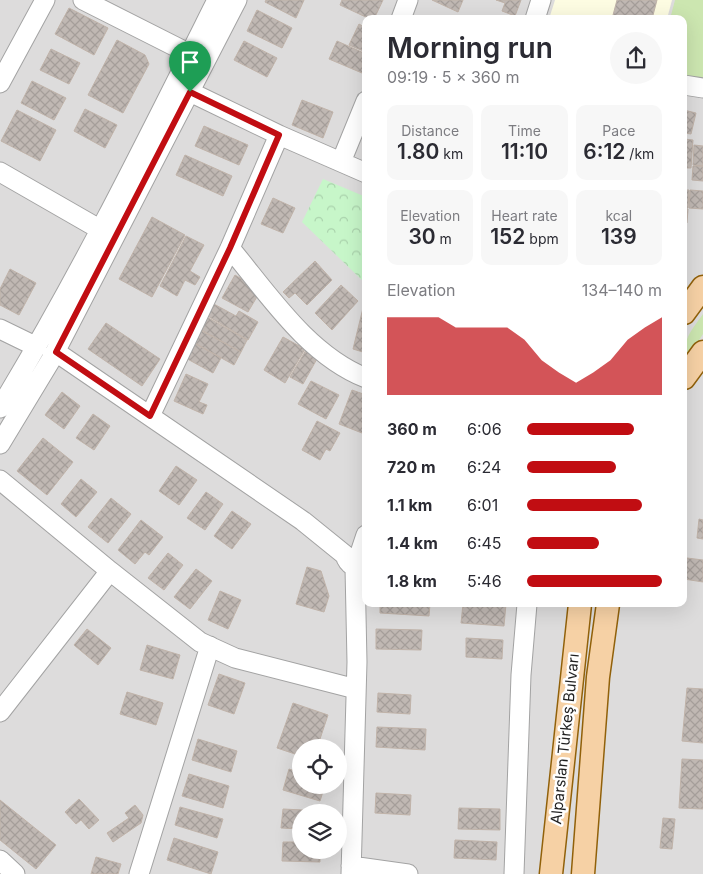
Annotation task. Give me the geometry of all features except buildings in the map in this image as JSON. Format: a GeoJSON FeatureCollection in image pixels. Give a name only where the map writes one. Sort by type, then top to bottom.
{"type":"FeatureCollection","features":[{"type":"Feature","properties":{"kind":"main road"},"geometry":{"type":"LineString","coordinates":[[687,309],[703,287]]}},
{"type":"Feature","properties":{"kind":"main road"},"geometry":{"type":"LineString","coordinates":[[687,374],[703,352]]}},
{"type":"Feature","properties":{"kind":"main road","name":"Alparslan Türkeş Bulvarı"},"geometry":{"type":"LineString","coordinates":[[551,874],[580,607]]}},
{"type":"Feature","properties":{"kind":"main road","name":"Alparslan Türkeş Bulvarı"},"geometry":{"type":"LineString","coordinates":[[583,874],[598,677],[608,607]]}},
{"type":"Feature","properties":{"kind":"street"},"geometry":{"type":"LineString","coordinates":[[0,83],[45,0]]}},
{"type":"Feature","properties":{"kind":"street"},"geometry":{"type":"LineString","coordinates":[[83,0],[190,54]]}},
{"type":"Feature","properties":{"kind":"street"},"geometry":{"type":"LineString","coordinates":[[0,408],[37,347],[101,230],[217,0]]}},
{"type":"Feature","properties":{"kind":"street"},"geometry":{"type":"LineString","coordinates":[[0,444],[56,352],[237,0]]}},
{"type":"Feature","properties":{"kind":"street"},"geometry":{"type":"LineString","coordinates":[[402,15],[408,0]]}},
{"type":"Feature","properties":{"kind":"street"},"geometry":{"type":"LineString","coordinates":[[536,15],[540,0]]}},
{"type":"Feature","properties":{"kind":"street"},"geometry":{"type":"LineString","coordinates":[[687,85],[703,88]]}},
{"type":"Feature","properties":{"kind":"street"},"geometry":{"type":"LineString","coordinates":[[190,92],[279,135],[362,171]]}},
{"type":"Feature","properties":{"kind":"street"},"geometry":{"type":"LineString","coordinates":[[341,162],[362,111]]}},
{"type":"Feature","properties":{"kind":"street"},"geometry":{"type":"LineString","coordinates":[[150,416],[230,248],[279,135]]}},
{"type":"Feature","properties":{"kind":"street"},"geometry":{"type":"LineString","coordinates":[[0,172],[101,230]]}},
{"type":"Feature","properties":{"kind":"street"},"geometry":{"type":"LineString","coordinates":[[230,248],[280,309],[314,345],[334,362],[362,376]]}},
{"type":"Feature","properties":{"kind":"street"},"geometry":{"type":"LineString","coordinates":[[0,328],[37,347]]}},
{"type":"Feature","properties":{"kind":"street"},"geometry":{"type":"LineString","coordinates":[[56,352],[303,521],[344,555],[347,561],[361,569],[351,870],[408,874]]}},
{"type":"Feature","properties":{"kind":"street"},"geometry":{"type":"LineString","coordinates":[[0,480],[110,572],[200,642],[235,658],[356,689]]}},
{"type":"Feature","properties":{"kind":"street"},"geometry":{"type":"LineString","coordinates":[[0,712],[110,572]]}},
{"type":"Feature","properties":{"kind":"street"},"geometry":{"type":"LineString","coordinates":[[514,874],[521,675],[527,607]]}},
{"type":"Feature","properties":{"kind":"street"},"geometry":{"type":"LineString","coordinates":[[139,874],[210,646]]}},
{"type":"Feature","properties":{"kind":"street"},"geometry":{"type":"LineString","coordinates":[[0,860],[16,874]]}},
{"type":"Feature","properties":{"kind":"shaded area"},"geometry":{"type":"Polygon","coordinates":[[[0,0],[703,0],[703,874],[0,874],[0,0]]]}},
{"type":"Feature","properties":{"kind":"shaded area"},"geometry":{"type":"Polygon","coordinates":[[[555,0],[672,0],[668,15],[550,15],[555,0]]]}},
{"type":"Feature","properties":{"kind":"green space"},"geometry":{"type":"Polygon","coordinates":[[[675,0],[703,0],[703,79],[687,76],[687,15],[671,15],[675,0]]]}},
{"type":"Feature","properties":{"kind":"green space"},"geometry":{"type":"Polygon","coordinates":[[[323,179],[362,195],[362,280],[302,222],[323,179]]]}},
{"type":"Feature","properties":{"kind":"green space"},"geometry":{"type":"Polygon","coordinates":[[[703,314],[703,334],[687,359],[687,340],[703,314]]]}},
{"type":"Feature","properties":{"kind":"route"},"geometry":{"type":"LineString","coordinates":[[190,92],[279,135],[230,248],[150,416],[56,352],[190,92]]}}]}
